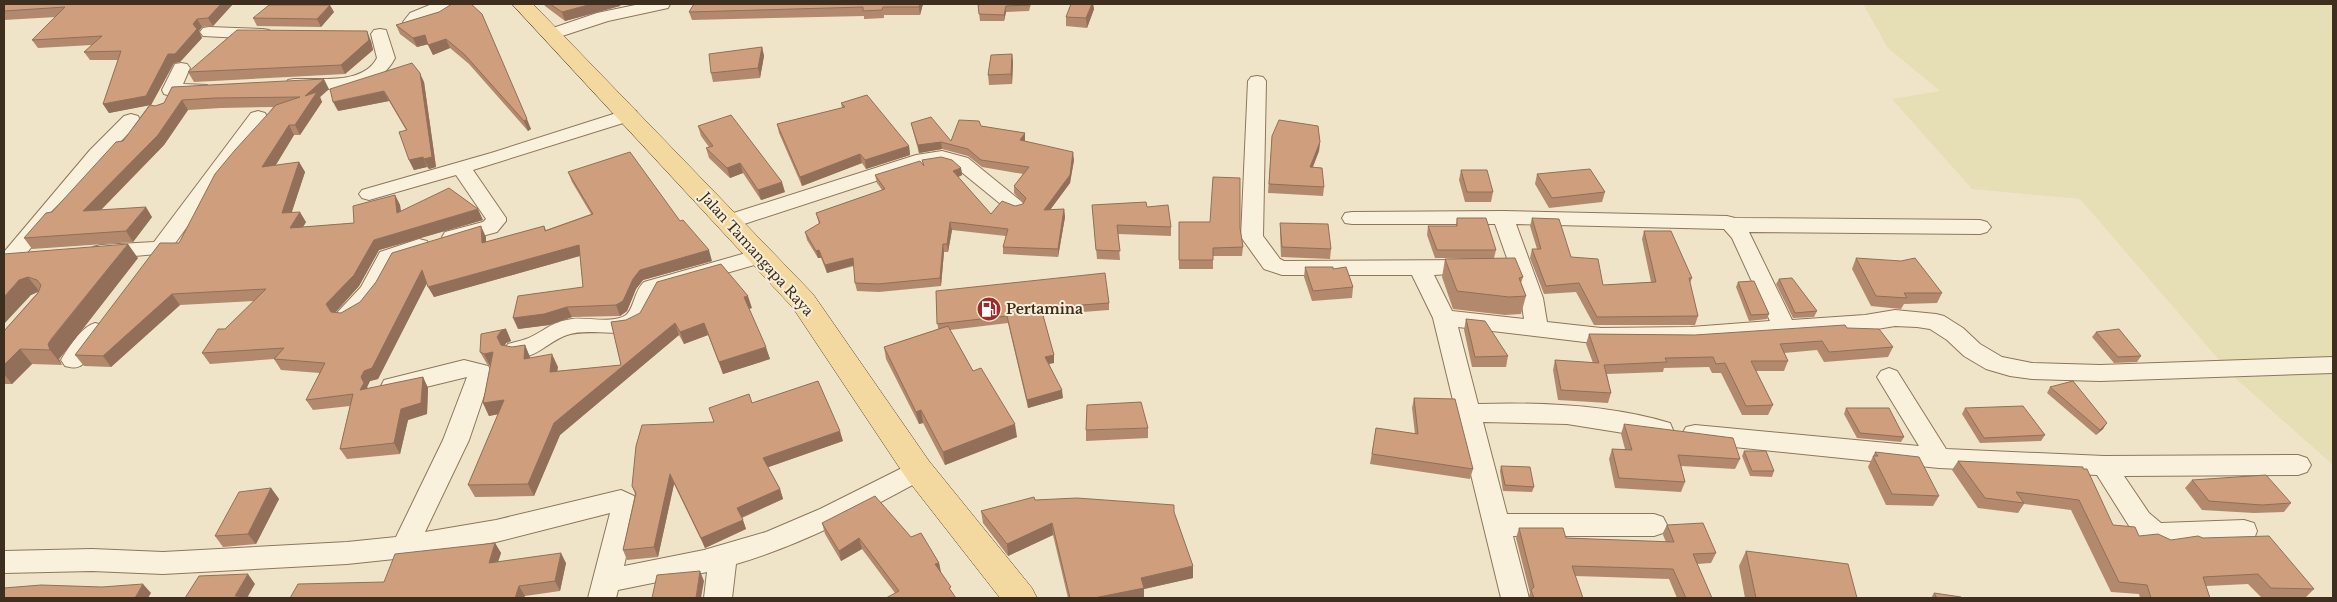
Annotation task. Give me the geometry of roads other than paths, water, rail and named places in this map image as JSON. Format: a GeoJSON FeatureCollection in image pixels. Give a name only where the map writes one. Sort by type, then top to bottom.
{"type":"FeatureCollection","features":[{"type":"Feature","properties":{"kind":"main road","name":"Jalan Tamangapa Raya"},"geometry":{"type":"LineString","coordinates":[[522,4],[553,34],[803,301],[918,470],[1020,598]]}},
{"type":"Feature","properties":{"kind":"street"},"geometry":{"type":"LineString","coordinates":[[412,22],[416,18],[446,4]]}},
{"type":"Feature","properties":{"kind":"street"},"geometry":{"type":"LineString","coordinates":[[277,85],[354,81],[367,78],[379,70],[386,58],[372,34],[412,22],[426,20],[455,7],[457,4]]}},
{"type":"Feature","properties":{"kind":"street"},"geometry":{"type":"LineString","coordinates":[[553,34],[603,17],[662,4]]}},
{"type":"Feature","properties":{"kind":"street"},"geometry":{"type":"LineString","coordinates":[[209,32],[282,34]]}},
{"type":"Feature","properties":{"kind":"street"},"geometry":{"type":"LineString","coordinates":[[161,108],[181,68]]}},
{"type":"Feature","properties":{"kind":"street"},"geometry":{"type":"LineString","coordinates":[[1257,81],[1252,237],[1276,267],[1290,269],[1340,267],[1506,267]]}},
{"type":"Feature","properties":{"kind":"street"},"geometry":{"type":"LineString","coordinates":[[171,90],[219,88]]}},
{"type":"Feature","properties":{"kind":"street"},"geometry":{"type":"LineString","coordinates":[[370,194],[461,168],[629,115]]}},
{"type":"Feature","properties":{"kind":"street"},"geometry":{"type":"LineString","coordinates":[[142,270],[258,117]]}},
{"type":"Feature","properties":{"kind":"street"},"geometry":{"type":"LineString","coordinates":[[7,260],[97,154],[131,120]]}},
{"type":"Feature","properties":{"kind":"street"},"geometry":{"type":"LineString","coordinates":[[728,222],[923,159],[942,157],[961,162],[1015,206]]}},
{"type":"Feature","properties":{"kind":"street"},"geometry":{"type":"LineString","coordinates":[[345,316],[370,291],[388,257],[494,224],[496,218],[461,168]]}},
{"type":"Feature","properties":{"kind":"street"},"geometry":{"type":"LineString","coordinates":[[1352,218],[1503,217],[1719,222],[1732,225],[1980,227]]}},
{"type":"Feature","properties":{"kind":"street"},"geometry":{"type":"LineString","coordinates":[[1503,217],[1506,267],[1532,298],[1537,329]]}},
{"type":"Feature","properties":{"kind":"street"},"geometry":{"type":"LineString","coordinates":[[1732,225],[1741,235],[1785,328]]}},
{"type":"Feature","properties":{"kind":"street"},"geometry":{"type":"LineString","coordinates":[[81,254],[160,248]]}},
{"type":"Feature","properties":{"kind":"street"},"geometry":{"type":"LineString","coordinates":[[516,350],[537,343],[561,328],[617,326],[632,322],[640,316],[646,291],[652,287],[760,256]]}},
{"type":"Feature","properties":{"kind":"street"},"geometry":{"type":"LineString","coordinates":[[7,260],[36,258]]}},
{"type":"Feature","properties":{"kind":"street"},"geometry":{"type":"LineString","coordinates":[[1420,268],[1444,318],[1515,598]]}},
{"type":"Feature","properties":{"kind":"street"},"geometry":{"type":"LineString","coordinates":[[73,360],[107,315]]}},
{"type":"Feature","properties":{"kind":"street"},"geometry":{"type":"LineString","coordinates":[[1444,318],[1601,336],[1691,334],[1865,323],[1895,318],[1917,318],[1936,322],[1955,334],[1972,350],[1994,363],[2010,368],[2032,371],[2100,373],[2333,365]]}},
{"type":"Feature","properties":{"kind":"street"},"geometry":{"type":"LineString","coordinates":[[381,388],[464,368],[480,372],[470,408],[440,479],[404,547]]}},
{"type":"Feature","properties":{"kind":"street"},"geometry":{"type":"LineString","coordinates":[[1889,377],[1939,458]]}},
{"type":"Feature","properties":{"kind":"street"},"geometry":{"type":"LineString","coordinates":[[1468,413],[1507,411],[1547,413],[1601,419],[1644,428],[1693,434],[1939,458],[2104,466],[2298,465]]}},
{"type":"Feature","properties":{"kind":"street"},"geometry":{"type":"LineString","coordinates":[[2104,466],[2140,521],[2147,528],[2158,534],[2244,531]]}},
{"type":"Feature","properties":{"kind":"street"},"geometry":{"type":"LineString","coordinates":[[604,589],[664,571],[723,557],[797,532],[918,470]]}},
{"type":"Feature","properties":{"kind":"street"},"geometry":{"type":"LineString","coordinates":[[4,562],[92,560],[163,563],[404,547],[506,529],[621,500],[625,503],[625,507],[604,589]]}},
{"type":"Feature","properties":{"kind":"street"},"geometry":{"type":"LineString","coordinates":[[1496,525],[1654,526]]}},
{"type":"Feature","properties":{"kind":"street"},"geometry":{"type":"LineString","coordinates":[[718,598],[723,557]]}},
{"type":"Feature","properties":{"kind":"place","name":"Pertamina"},"geometry":{"type":"Point","coordinates":[989,309]}}]}
